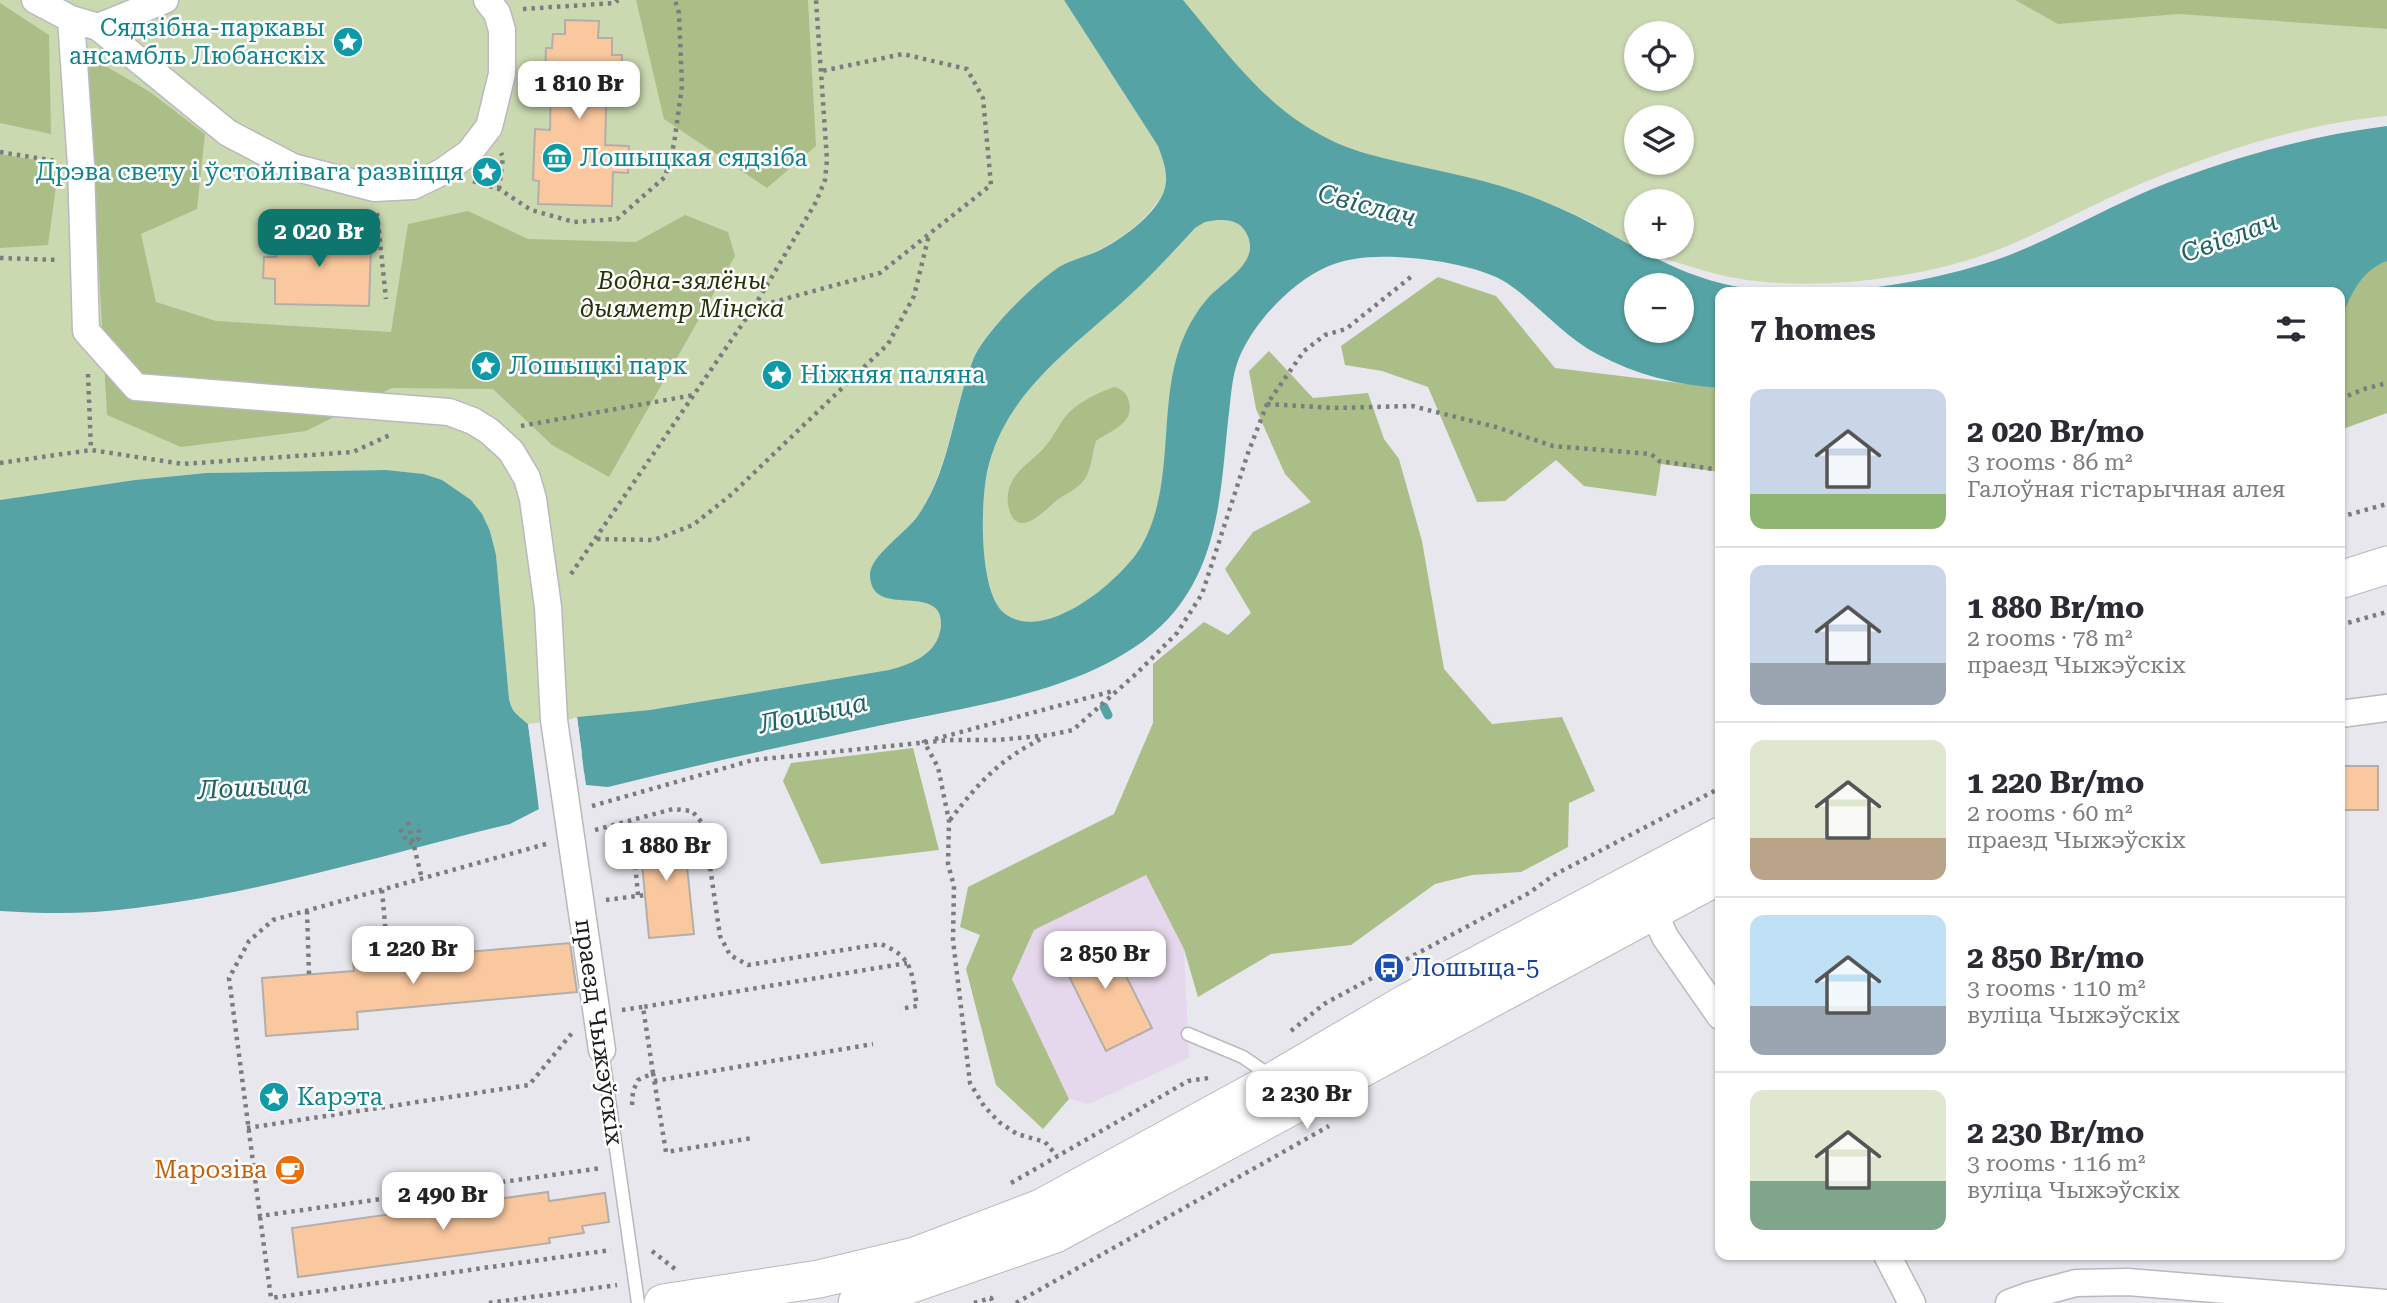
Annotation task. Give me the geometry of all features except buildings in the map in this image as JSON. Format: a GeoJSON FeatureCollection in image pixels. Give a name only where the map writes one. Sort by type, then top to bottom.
{"type":"FeatureCollection","features":[{"type":"Feature","properties":{"kind":"street"},"geometry":{"type":"LineString","coordinates":[[35,0],[71,19],[98,27],[228,134],[293,167],[374,188],[413,186],[442,172],[469,153],[489,127],[502,74],[502,30],[492,6]]}},
{"type":"Feature","properties":{"kind":"street"},"geometry":{"type":"LineString","coordinates":[[98,27],[165,0]]}},
{"type":"Feature","properties":{"kind":"street"},"geometry":{"type":"LineString","coordinates":[[71,19],[81,166],[86,331]]}},
{"type":"Feature","properties":{"kind":"street","name":"праезд Чыжэўскіх"},"geometry":{"type":"LineString","coordinates":[[86,331],[135,387],[449,412],[473,421],[489,431],[511,451],[527,478],[533,499],[548,607],[554,720],[602,1049]]}},
{"type":"Feature","properties":{"kind":"street"},"geometry":{"type":"LineString","coordinates":[[2345,578],[2387,565]]}},
{"type":"Feature","properties":{"kind":"street"},"geometry":{"type":"LineString","coordinates":[[2345,714],[2387,708]]}},
{"type":"Feature","properties":{"kind":"street"},"geometry":{"type":"LineString","coordinates":[[857,1303],[1055,1234],[1408,1002],[1715,839]]}},
{"type":"Feature","properties":{"kind":"street"},"geometry":{"type":"LineString","coordinates":[[649,1292],[819,1279],[915,1256],[1041,1208],[1277,1087],[1654,912],[1715,878]]}},
{"type":"Feature","properties":{"kind":"street"},"geometry":{"type":"LineString","coordinates":[[1639,879],[1665,937],[1715,1009]]}},
{"type":"Feature","properties":{"kind":"street"},"geometry":{"type":"LineString","coordinates":[[1890,1260],[1912,1303]]}},
{"type":"Feature","properties":{"kind":"street"},"geometry":{"type":"LineString","coordinates":[[2009,1303],[2076,1283],[2128,1282],[2386,1303]]}},
{"type":"Feature","properties":{"kind":"lane"},"geometry":{"type":"LineString","coordinates":[[1188,1034],[1277,1087]]}},
{"type":"Feature","properties":{"kind":"lane","name":"праезд Чыжэўскіх"},"geometry":{"type":"LineString","coordinates":[[602,1049],[649,1292],[638,1303]]}},
{"type":"Feature","properties":{"kind":"path"},"geometry":{"type":"LineString","coordinates":[[492,6],[615,3],[618,0]]}},
{"type":"Feature","properties":{"kind":"path"},"geometry":{"type":"LineString","coordinates":[[442,172],[499,189],[531,210],[574,222],[617,219],[665,177],[674,144],[682,86],[679,13],[675,0]]}},
{"type":"Feature","properties":{"kind":"path"},"geometry":{"type":"LineString","coordinates":[[548,607],[754,307],[816,202],[825,180],[827,160],[816,0]]}},
{"type":"Feature","properties":{"kind":"path"},"geometry":{"type":"LineString","coordinates":[[754,307],[880,273],[991,185],[983,98],[968,69],[904,54],[822,71]]}},
{"type":"Feature","properties":{"kind":"path"},"geometry":{"type":"LineString","coordinates":[[0,152],[81,166]]}},
{"type":"Feature","properties":{"kind":"path"},"geometry":{"type":"LineString","coordinates":[[374,188],[386,299]]}},
{"type":"Feature","properties":{"kind":"path"},"geometry":{"type":"LineString","coordinates":[[597,539],[654,540],[693,525],[732,494],[888,344],[914,296],[929,234]]}},
{"type":"Feature","properties":{"kind":"path"},"geometry":{"type":"LineString","coordinates":[[0,258],[83,261]]}},
{"type":"Feature","properties":{"kind":"path"},"geometry":{"type":"LineString","coordinates":[[619,1249],[271,1298],[229,978],[248,942],[273,920],[422,879],[569,818],[753,760],[924,742],[1049,736],[1073,730],[1138,673],[1177,633],[1202,594],[1248,453],[1267,404],[1304,352],[1325,335],[1346,329],[1412,276]]}},
{"type":"Feature","properties":{"kind":"path"},"geometry":{"type":"LineString","coordinates":[[86,331],[90,450]]}},
{"type":"Feature","properties":{"kind":"path"},"geometry":{"type":"LineString","coordinates":[[2345,397],[2387,383]]}},
{"type":"Feature","properties":{"kind":"path"},"geometry":{"type":"LineString","coordinates":[[489,431],[694,395]]}},
{"type":"Feature","properties":{"kind":"path"},"geometry":{"type":"LineString","coordinates":[[1267,404],[1333,408],[1412,406],[1496,427],[1553,446],[1651,454],[1659,461],[1715,469]]}},
{"type":"Feature","properties":{"kind":"path"},"geometry":{"type":"LineString","coordinates":[[0,463],[90,450],[183,464],[354,452],[391,435],[410,407]]}},
{"type":"Feature","properties":{"kind":"path"},"geometry":{"type":"LineString","coordinates":[[2345,516],[2387,504]]}},
{"type":"Feature","properties":{"kind":"path"},"geometry":{"type":"LineString","coordinates":[[2345,624],[2387,612]]}},
{"type":"Feature","properties":{"kind":"path"},"geometry":{"type":"LineString","coordinates":[[924,742],[1115,691]]}},
{"type":"Feature","properties":{"kind":"path"},"geometry":{"type":"LineString","coordinates":[[949,821],[978,784],[1018,750],[1049,736]]}},
{"type":"Feature","properties":{"kind":"path"},"geometry":{"type":"LineString","coordinates":[[924,742],[938,767],[949,821],[948,864],[954,886],[953,940],[970,1083],[984,1106],[999,1122],[1017,1133],[1045,1142],[1057,1156]]}},
{"type":"Feature","properties":{"kind":"path"},"geometry":{"type":"LineString","coordinates":[[1007,1186],[1016,1178],[1188,1081],[1236,1071],[1277,1087],[1324,1004],[1529,893],[1554,875],[1715,791]]}},
{"type":"Feature","properties":{"kind":"path"},"geometry":{"type":"LineString","coordinates":[[569,818],[673,809],[692,811],[704,825],[720,936],[730,955],[748,965],[881,944],[900,952],[907,963],[917,1006],[900,1009]]}},
{"type":"Feature","properties":{"kind":"path"},"geometry":{"type":"LineString","coordinates":[[408,822],[422,879]]}},
{"type":"Feature","properties":{"kind":"path"},"geometry":{"type":"LineString","coordinates":[[413,844],[419,838],[419,824]]}},
{"type":"Feature","properties":{"kind":"path"},"geometry":{"type":"LineString","coordinates":[[400,828],[407,842],[413,844]]}},
{"type":"Feature","properties":{"kind":"path"},"geometry":{"type":"LineString","coordinates":[[638,895],[635,863],[642,862]]}},
{"type":"Feature","properties":{"kind":"path"},"geometry":{"type":"LineString","coordinates":[[382,890],[388,959]]}},
{"type":"Feature","properties":{"kind":"path"},"geometry":{"type":"LineString","coordinates":[[581,903],[645,895]]}},
{"type":"Feature","properties":{"kind":"path"},"geometry":{"type":"LineString","coordinates":[[307,911],[309,974]]}},
{"type":"Feature","properties":{"kind":"path"},"geometry":{"type":"LineString","coordinates":[[247,1128],[529,1085],[587,1016],[907,963]]}},
{"type":"Feature","properties":{"kind":"path"},"geometry":{"type":"LineString","coordinates":[[643,1007],[666,1152],[752,1138]]}},
{"type":"Feature","properties":{"kind":"path"},"geometry":{"type":"LineString","coordinates":[[654,1081],[873,1044]]}},
{"type":"Feature","properties":{"kind":"path"},"geometry":{"type":"LineString","coordinates":[[631,1110],[633,1091],[638,1080],[653,1073]]}},
{"type":"Feature","properties":{"kind":"path"},"geometry":{"type":"LineString","coordinates":[[1016,1303],[1329,1126]]}},
{"type":"Feature","properties":{"kind":"path"},"geometry":{"type":"LineString","coordinates":[[260,1216],[608,1167]]}},
{"type":"Feature","properties":{"kind":"path"},"geometry":{"type":"LineString","coordinates":[[489,1303],[649,1292]]}},
{"type":"Feature","properties":{"kind":"path"},"geometry":{"type":"LineString","coordinates":[[974,1303],[991,1298],[993,1303]]}},
{"type":"Feature","properties":{"kind":"shaded area"},"geometry":{"type":"Polygon","coordinates":[[[1146,874],[1184,949],[1189,1058],[1089,1104],[1069,1099],[1012,979],[1034,930],[1146,874]]]}},
{"type":"Feature","properties":{"kind":"green space","name":"Водна-зялёны дыяметр Мінска"},"geometry":{"type":"Polygon","coordinates":[[[0,0],[1064,0],[1158,146],[1165,168],[1166,185],[1155,205],[1126,233],[1060,270],[1029,293],[991,331],[974,357],[932,490],[918,516],[875,563],[871,573],[873,585],[927,603],[937,609],[941,627],[939,636],[929,651],[915,661],[889,670],[650,710],[528,724],[514,711],[509,699],[496,555],[490,531],[442,480],[424,474],[386,470],[206,473],[135,480],[0,500],[0,0]]]}},
{"type":"Feature","properties":{"kind":"green space"},"geometry":{"type":"Polygon","coordinates":[[[636,0],[808,0],[816,146],[767,188],[664,119],[636,0]]]}},
{"type":"Feature","properties":{"kind":"green space"},"geometry":{"type":"Polygon","coordinates":[[[1183,0],[2016,0],[2387,29],[2387,116],[2290,133],[2226,152],[2133,187],[2025,238],[1961,262],[1899,276],[1801,284],[1741,279],[1666,259],[1694,259],[1694,189],[1624,189],[1624,243],[1584,219],[1515,191],[1382,158],[1331,140],[1288,116],[1254,86],[1224,53],[1183,0]]]}},
{"type":"Feature","properties":{"kind":"green space"},"geometry":{"type":"Polygon","coordinates":[[[2015,0],[2387,0],[2387,29],[2179,14],[2058,24],[2015,0]]]}},
{"type":"Feature","properties":{"kind":"green space"},"geometry":{"type":"Polygon","coordinates":[[[0,3],[49,35],[51,134],[0,123],[0,3]]]}},
{"type":"Feature","properties":{"kind":"green space"},"geometry":{"type":"Polygon","coordinates":[[[87,55],[150,92],[205,134],[197,209],[141,234],[156,302],[216,321],[391,332],[408,224],[468,211],[528,239],[636,242],[685,215],[728,232],[735,256],[609,477],[552,445],[493,389],[392,388],[306,431],[181,447],[107,415],[87,55]]]}},
{"type":"Feature","properties":{"kind":"green space"},"geometry":{"type":"Polygon","coordinates":[[[0,154],[59,164],[48,245],[0,248],[0,154]]]}},
{"type":"Feature","properties":{"kind":"green space"},"geometry":{"type":"Polygon","coordinates":[[[1205,222],[1233,222],[1243,228],[1250,242],[1249,252],[1240,269],[1205,302],[1185,334],[1176,359],[1171,386],[1160,494],[1142,545],[1118,575],[1080,604],[1060,615],[1039,621],[1020,621],[1003,612],[995,601],[985,564],[983,519],[986,478],[999,437],[1028,391],[1066,351],[1138,288],[1195,228],[1205,222]]]}},
{"type":"Feature","properties":{"kind":"green space"},"geometry":{"type":"Polygon","coordinates":[[[2387,261],[2387,413],[2345,428],[2345,308],[2353,289],[2367,272],[2387,261]]]}},
{"type":"Feature","properties":{"kind":"green space"},"geometry":{"type":"Polygon","coordinates":[[[1438,277],[1496,296],[1555,368],[1715,387],[1715,471],[1661,464],[1656,496],[1584,486],[1556,460],[1505,501],[1477,502],[1428,387],[1382,371],[1345,365],[1341,346],[1438,277]]]}},
{"type":"Feature","properties":{"kind":"green space"},"geometry":{"type":"Polygon","coordinates":[[[1269,351],[1313,398],[1368,393],[1384,439],[1399,459],[1422,541],[1444,669],[1492,724],[1562,717],[1595,791],[1569,803],[1568,847],[1521,872],[1472,875],[1435,884],[1351,945],[1271,954],[1198,997],[1184,949],[1146,875],[1034,930],[1012,979],[1069,1099],[1043,1129],[996,1085],[966,969],[980,935],[960,927],[968,887],[1114,814],[1153,723],[1153,664],[1204,622],[1228,635],[1251,613],[1225,569],[1253,532],[1311,502],[1285,474],[1256,409],[1249,371],[1269,351]]]}},
{"type":"Feature","properties":{"kind":"green space"},"geometry":{"type":"Polygon","coordinates":[[[1114,387],[1127,396],[1130,410],[1120,426],[1096,441],[1090,468],[1083,481],[1032,520],[1025,523],[1013,518],[1008,501],[1014,478],[1043,449],[1075,407],[1114,387]]]}},
{"type":"Feature","properties":{"kind":"green space"},"geometry":{"type":"Polygon","coordinates":[[[913,748],[939,850],[821,864],[783,781],[791,763],[913,748]]]}},
{"type":"Feature","properties":{"kind":"water"},"geometry":{"type":"Polygon","coordinates":[[[1064,0],[1183,0],[1263,92],[1285,112],[1310,129],[1337,143],[1368,154],[1484,181],[1522,193],[1576,216],[1624,241],[1624,259],[1657,259],[1690,273],[1624,273],[1624,343],[1694,343],[1694,275],[1741,287],[1715,287],[1715,387],[1657,378],[1597,354],[1573,338],[1507,283],[1475,269],[1433,260],[1389,257],[1370,257],[1336,263],[1313,274],[1291,290],[1268,313],[1249,339],[1234,373],[1220,496],[1201,568],[1175,611],[1147,638],[1113,660],[1076,677],[994,702],[608,787],[586,785],[584,772],[536,778],[539,809],[510,824],[253,888],[95,912],[0,911],[0,500],[135,480],[206,473],[386,470],[424,474],[442,480],[471,500],[490,531],[496,555],[509,699],[514,711],[528,724],[533,758],[582,754],[577,717],[650,710],[898,668],[915,661],[935,644],[941,626],[940,615],[926,603],[896,600],[878,594],[872,586],[872,567],[914,521],[929,497],[944,459],[966,379],[979,349],[998,323],[1059,267],[1107,246],[1140,223],[1158,203],[1166,182],[1158,146],[1064,0]],[[1217,220],[1205,222],[1195,228],[1138,288],[1046,371],[1012,413],[989,464],[983,519],[985,564],[989,584],[995,601],[1003,612],[1020,621],[1039,621],[1060,615],[1080,604],[1118,575],[1142,545],[1160,494],[1171,386],[1176,359],[1185,334],[1205,302],[1240,269],[1249,252],[1250,242],[1245,231],[1233,222],[1217,220]]]}},
{"type":"Feature","properties":{"kind":"water","name":"Свіслач"},"geometry":{"type":"Polygon","coordinates":[[[2387,126],[2387,261],[2370,271],[2352,294],[2345,310],[2345,287],[1877,287],[1942,275],[2007,256],[2157,187],[2270,149],[2387,126]]]}},
{"type":"Feature","properties":{"kind":"pier"},"geometry":{"type":"Polygon","coordinates":[[[577,717],[586,788],[581,776],[539,781],[543,809],[539,809],[528,724],[531,724],[535,754],[578,751],[573,718],[577,717]]]}},
{"type":"Feature","properties":{"kind":"waterway"},"geometry":{"type":"LineString","coordinates":[[1104,707],[1108,715]]}},
{"type":"Feature","properties":{"kind":"place","name":"Сядзібна-паркавы ансамбль Любанскіх"},"geometry":{"type":"Point","coordinates":[348,42]}},
{"type":"Feature","properties":{"kind":"place","name":"Лошыцкая сядзіба"},"geometry":{"type":"Point","coordinates":[557,158]}},
{"type":"Feature","properties":{"kind":"place","name":"Дрэва свету і ўстойлівага развіцця"},"geometry":{"type":"Point","coordinates":[487,172]}},
{"type":"Feature","properties":{"kind":"place","name":"Лошыцкі парк"},"geometry":{"type":"Point","coordinates":[486,366]}},
{"type":"Feature","properties":{"kind":"place","name":"Ніжняя паляна"},"geometry":{"type":"Point","coordinates":[777,375]}},
{"type":"Feature","properties":{"kind":"place","name":"Лошыца-5"},"geometry":{"type":"Point","coordinates":[1389,968]}},
{"type":"Feature","properties":{"kind":"place","name":"Карэта"},"geometry":{"type":"Point","coordinates":[274,1097]}},
{"type":"Feature","properties":{"kind":"place","name":"Марозіва"},"geometry":{"type":"Point","coordinates":[290,1170]}},
{"type":"Feature","properties":{"kind":"water label","name":"Лошыца"},"geometry":{"type":"Point","coordinates":[813,713]}},
{"type":"Feature","properties":{"kind":"water label","name":"Лошыца"},"geometry":{"type":"Point","coordinates":[253,787]}}]}
